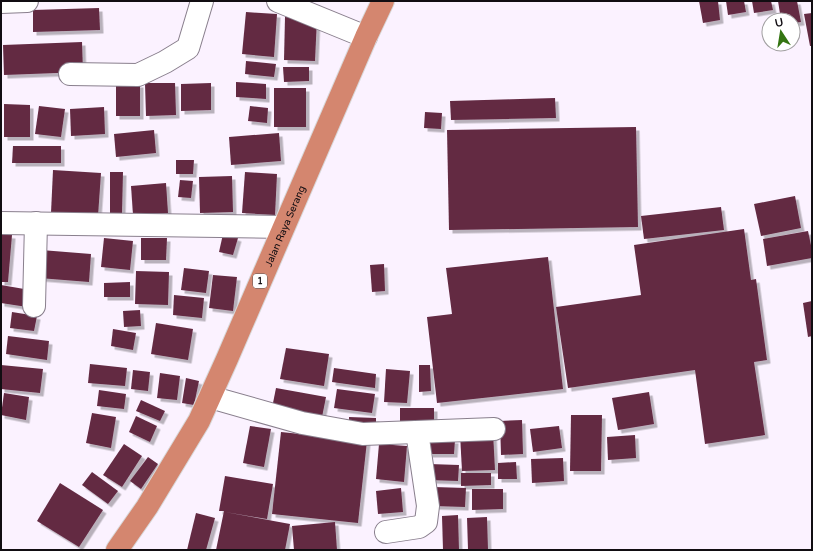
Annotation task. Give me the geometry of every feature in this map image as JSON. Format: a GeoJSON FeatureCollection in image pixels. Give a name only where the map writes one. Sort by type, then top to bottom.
{"type":"FeatureCollection","features":[{"type":"Feature","properties":{"kind":"highway","name":"Jalan Raya Serang"},"geometry":{"type":"LineString","coordinates":[[117,550],[147,508],[199,421],[383,1]]}},
{"type":"Feature","properties":{"kind":"street"},"geometry":{"type":"LineString","coordinates":[[1,2],[27,1]]}},
{"type":"Feature","properties":{"kind":"street"},"geometry":{"type":"LineString","coordinates":[[70,74],[138,75],[165,62],[188,48],[202,1]]}},
{"type":"Feature","properties":{"kind":"street"},"geometry":{"type":"LineString","coordinates":[[278,1],[366,37]]}},
{"type":"Feature","properties":{"kind":"street"},"geometry":{"type":"LineString","coordinates":[[1,222],[283,227]]}},
{"type":"Feature","properties":{"kind":"street"},"geometry":{"type":"LineString","coordinates":[[34,306],[36,223]]}},
{"type":"Feature","properties":{"kind":"street"},"geometry":{"type":"LineString","coordinates":[[210,397],[302,423],[363,434],[494,429]]}},
{"type":"Feature","properties":{"kind":"street"},"geometry":{"type":"LineString","coordinates":[[386,532],[419,527],[426,522],[428,506],[417,432]]}},
{"type":"Feature","properties":{"kind":"building"},"geometry":{"type":"Polygon","coordinates":[[[699,1],[718,1],[720,20],[703,23],[699,1]]]}},
{"type":"Feature","properties":{"kind":"building"},"geometry":{"type":"Polygon","coordinates":[[[726,1],[744,1],[746,12],[728,15],[726,1]]]}},
{"type":"Feature","properties":{"kind":"building"},"geometry":{"type":"Polygon","coordinates":[[[752,1],[771,1],[773,10],[754,13],[752,1]]]}},
{"type":"Feature","properties":{"kind":"building"},"geometry":{"type":"Polygon","coordinates":[[[778,1],[797,1],[799,12],[780,12],[778,1]]]}},
{"type":"Feature","properties":{"kind":"building"},"geometry":{"type":"Polygon","coordinates":[[[99,8],[100,30],[33,32],[33,10],[99,8]]]}},
{"type":"Feature","properties":{"kind":"building"},"geometry":{"type":"Polygon","coordinates":[[[246,12],[277,14],[274,57],[242,54],[246,12]]]}},
{"type":"Feature","properties":{"kind":"building"},"geometry":{"type":"Polygon","coordinates":[[[812,13],[812,46],[810,46],[804,14],[812,13]]]}},
{"type":"Feature","properties":{"kind":"building"},"geometry":{"type":"Polygon","coordinates":[[[285,17],[317,18],[315,61],[284,60],[285,17]]]}},
{"type":"Feature","properties":{"kind":"building"},"geometry":{"type":"Polygon","coordinates":[[[82,42],[83,72],[4,75],[3,45],[82,42]]]}},
{"type":"Feature","properties":{"kind":"building"},"geometry":{"type":"Polygon","coordinates":[[[246,61],[276,64],[274,77],[245,74],[246,61]]]}},
{"type":"Feature","properties":{"kind":"building"},"geometry":{"type":"Polygon","coordinates":[[[283,67],[309,67],[309,81],[284,82],[283,67]]]}},
{"type":"Feature","properties":{"kind":"building"},"geometry":{"type":"Polygon","coordinates":[[[236,82],[266,84],[266,99],[236,97],[236,82]]]}},
{"type":"Feature","properties":{"kind":"building"},"geometry":{"type":"Polygon","coordinates":[[[145,83],[175,83],[176,115],[146,116],[145,83]]]}},
{"type":"Feature","properties":{"kind":"building"},"geometry":{"type":"Polygon","coordinates":[[[211,83],[211,110],[181,111],[181,84],[211,83]]]}},
{"type":"Feature","properties":{"kind":"building"},"geometry":{"type":"Polygon","coordinates":[[[116,84],[140,84],[140,116],[116,116],[116,84]]]}},
{"type":"Feature","properties":{"kind":"building"},"geometry":{"type":"Polygon","coordinates":[[[274,88],[306,88],[306,127],[274,127],[274,88]]]}},
{"type":"Feature","properties":{"kind":"building"},"geometry":{"type":"Polygon","coordinates":[[[555,98],[556,118],[451,120],[450,101],[555,98]]]}},
{"type":"Feature","properties":{"kind":"building"},"geometry":{"type":"Polygon","coordinates":[[[4,104],[30,105],[30,137],[4,137],[4,104]]]}},
{"type":"Feature","properties":{"kind":"building"},"geometry":{"type":"Polygon","coordinates":[[[39,106],[65,109],[61,137],[35,134],[39,106]]]}},
{"type":"Feature","properties":{"kind":"building"},"geometry":{"type":"Polygon","coordinates":[[[250,106],[268,108],[267,123],[248,121],[250,106]]]}},
{"type":"Feature","properties":{"kind":"building"},"geometry":{"type":"Polygon","coordinates":[[[104,107],[105,134],[71,136],[70,109],[104,107]]]}},
{"type":"Feature","properties":{"kind":"building"},"geometry":{"type":"Polygon","coordinates":[[[425,112],[442,113],[441,129],[424,128],[425,112]]]}},
{"type":"Feature","properties":{"kind":"building"},"geometry":{"type":"Polygon","coordinates":[[[636,127],[638,227],[449,230],[447,130],[636,127]]]}},
{"type":"Feature","properties":{"kind":"building"},"geometry":{"type":"Polygon","coordinates":[[[154,130],[156,153],[116,157],[114,134],[154,130]]]}},
{"type":"Feature","properties":{"kind":"building"},"geometry":{"type":"Polygon","coordinates":[[[279,133],[281,161],[231,165],[229,137],[279,133]]]}},
{"type":"Feature","properties":{"kind":"building"},"geometry":{"type":"Polygon","coordinates":[[[13,146],[61,146],[61,163],[12,163],[13,146]]]}},
{"type":"Feature","properties":{"kind":"building"},"geometry":{"type":"Polygon","coordinates":[[[176,160],[194,160],[193,174],[176,174],[176,160]]]}},
{"type":"Feature","properties":{"kind":"building"},"geometry":{"type":"Polygon","coordinates":[[[53,170],[101,173],[98,216],[51,213],[53,170]]]}},
{"type":"Feature","properties":{"kind":"building"},"geometry":{"type":"Polygon","coordinates":[[[110,172],[123,172],[122,213],[110,213],[110,172]]]}},
{"type":"Feature","properties":{"kind":"building"},"geometry":{"type":"Polygon","coordinates":[[[245,172],[277,174],[275,215],[242,213],[245,172]]]}},
{"type":"Feature","properties":{"kind":"building"},"geometry":{"type":"Polygon","coordinates":[[[232,176],[233,212],[200,213],[199,177],[232,176]]]}},
{"type":"Feature","properties":{"kind":"building"},"geometry":{"type":"Polygon","coordinates":[[[180,180],[193,181],[191,198],[178,197],[180,180]]]}},
{"type":"Feature","properties":{"kind":"building"},"geometry":{"type":"Polygon","coordinates":[[[166,183],[168,213],[133,215],[131,186],[166,183]]]}},
{"type":"Feature","properties":{"kind":"building"},"geometry":{"type":"Polygon","coordinates":[[[795,196],[801,228],[761,236],[754,204],[795,196]]]}},
{"type":"Feature","properties":{"kind":"building"},"geometry":{"type":"Polygon","coordinates":[[[721,207],[724,230],[644,239],[641,216],[721,207]]]}},
{"type":"Feature","properties":{"kind":"building"},"geometry":{"type":"Polygon","coordinates":[[[744,229],[751,280],[756,279],[767,360],[754,362],[765,435],[705,444],[695,370],[568,388],[556,307],[641,295],[634,245],[744,229]]]}},
{"type":"Feature","properties":{"kind":"building"},"geometry":{"type":"Polygon","coordinates":[[[808,231],[812,258],[767,266],[763,239],[808,231]]]}},
{"type":"Feature","properties":{"kind":"building"},"geometry":{"type":"Polygon","coordinates":[[[1,234],[12,235],[8,282],[1,282],[1,234]]]}},
{"type":"Feature","properties":{"kind":"building"},"geometry":{"type":"Polygon","coordinates":[[[223,234],[238,238],[233,255],[219,252],[223,234]]]}},
{"type":"Feature","properties":{"kind":"building"},"geometry":{"type":"Polygon","coordinates":[[[104,238],[133,241],[130,270],[101,267],[104,238]]]}},
{"type":"Feature","properties":{"kind":"building"},"geometry":{"type":"Polygon","coordinates":[[[141,238],[167,238],[166,260],[141,260],[141,238]]]}},
{"type":"Feature","properties":{"kind":"building"},"geometry":{"type":"Polygon","coordinates":[[[41,250],[91,254],[89,282],[39,278],[41,250]]]}},
{"type":"Feature","properties":{"kind":"building"},"geometry":{"type":"Polygon","coordinates":[[[548,257],[563,389],[437,403],[427,317],[452,314],[446,268],[548,257]]]}},
{"type":"Feature","properties":{"kind":"building"},"geometry":{"type":"Polygon","coordinates":[[[384,264],[385,291],[372,292],[370,265],[384,264]]]}},
{"type":"Feature","properties":{"kind":"building"},"geometry":{"type":"Polygon","coordinates":[[[184,268],[209,271],[206,293],[181,290],[184,268]]]}},
{"type":"Feature","properties":{"kind":"building"},"geometry":{"type":"Polygon","coordinates":[[[136,271],[169,272],[168,305],[135,304],[136,271]]]}},
{"type":"Feature","properties":{"kind":"building"},"geometry":{"type":"Polygon","coordinates":[[[213,275],[237,277],[233,311],[209,308],[213,275]]]}},
{"type":"Feature","properties":{"kind":"building"},"geometry":{"type":"Polygon","coordinates":[[[130,282],[130,297],[104,297],[104,283],[130,282]]]}},
{"type":"Feature","properties":{"kind":"building"},"geometry":{"type":"Polygon","coordinates":[[[1,285],[30,290],[27,307],[1,303],[1,285]]]}},
{"type":"Feature","properties":{"kind":"building"},"geometry":{"type":"Polygon","coordinates":[[[174,295],[204,298],[202,318],[173,315],[174,295]]]}},
{"type":"Feature","properties":{"kind":"building"},"geometry":{"type":"Polygon","coordinates":[[[812,301],[812,336],[808,337],[803,303],[812,301]]]}},
{"type":"Feature","properties":{"kind":"building"},"geometry":{"type":"Polygon","coordinates":[[[140,310],[141,326],[124,327],[123,311],[140,310]]]}},
{"type":"Feature","properties":{"kind":"building"},"geometry":{"type":"Polygon","coordinates":[[[12,312],[37,316],[34,331],[10,328],[12,312]]]}},
{"type":"Feature","properties":{"kind":"building"},"geometry":{"type":"Polygon","coordinates":[[[156,323],[193,329],[188,360],[151,354],[156,323]]]}},
{"type":"Feature","properties":{"kind":"building"},"geometry":{"type":"Polygon","coordinates":[[[113,329],[136,333],[133,350],[111,346],[113,329]]]}},
{"type":"Feature","properties":{"kind":"building"},"geometry":{"type":"Polygon","coordinates":[[[8,336],[49,341],[47,360],[6,354],[8,336]]]}},
{"type":"Feature","properties":{"kind":"building"},"geometry":{"type":"Polygon","coordinates":[[[286,348],[329,354],[324,386],[280,379],[286,348]]]}},
{"type":"Feature","properties":{"kind":"building"},"geometry":{"type":"Polygon","coordinates":[[[90,364],[127,368],[125,386],[88,383],[90,364]]]}},
{"type":"Feature","properties":{"kind":"building"},"geometry":{"type":"Polygon","coordinates":[[[1,365],[43,369],[40,393],[1,389],[1,365]]]}},
{"type":"Feature","properties":{"kind":"building"},"geometry":{"type":"Polygon","coordinates":[[[419,365],[430,365],[431,391],[419,392],[419,365]]]}},
{"type":"Feature","properties":{"kind":"building"},"geometry":{"type":"Polygon","coordinates":[[[334,368],[376,374],[375,388],[332,382],[334,368]]]}},
{"type":"Feature","properties":{"kind":"building"},"geometry":{"type":"Polygon","coordinates":[[[386,369],[410,371],[407,403],[384,402],[386,369]]]}},
{"type":"Feature","properties":{"kind":"building"},"geometry":{"type":"Polygon","coordinates":[[[133,370],[150,372],[148,391],[131,389],[133,370]]]}},
{"type":"Feature","properties":{"kind":"building"},"geometry":{"type":"Polygon","coordinates":[[[160,373],[180,376],[177,400],[157,398],[160,373]]]}},
{"type":"Feature","properties":{"kind":"building"},"geometry":{"type":"Polygon","coordinates":[[[186,378],[199,381],[194,405],[182,403],[186,378]]]}},
{"type":"Feature","properties":{"kind":"building"},"geometry":{"type":"Polygon","coordinates":[[[276,388],[326,397],[322,417],[272,408],[276,388]]]}},
{"type":"Feature","properties":{"kind":"building"},"geometry":{"type":"Polygon","coordinates":[[[337,389],[375,394],[372,413],[334,408],[337,389]]]}},
{"type":"Feature","properties":{"kind":"building"},"geometry":{"type":"Polygon","coordinates":[[[99,390],[126,394],[124,409],[97,406],[99,390]]]}},
{"type":"Feature","properties":{"kind":"building"},"geometry":{"type":"Polygon","coordinates":[[[649,392],[654,424],[618,430],[612,398],[649,392]]]}},
{"type":"Feature","properties":{"kind":"building"},"geometry":{"type":"Polygon","coordinates":[[[4,393],[29,397],[26,420],[1,415],[4,393]]]}},
{"type":"Feature","properties":{"kind":"building"},"geometry":{"type":"Polygon","coordinates":[[[141,400],[165,411],[160,421],[136,411],[141,400]]]}},
{"type":"Feature","properties":{"kind":"building"},"geometry":{"type":"Polygon","coordinates":[[[400,408],[434,408],[434,427],[400,427],[400,408]]]}},
{"type":"Feature","properties":{"kind":"building"},"geometry":{"type":"Polygon","coordinates":[[[92,413],[116,417],[111,448],[86,443],[92,413]]]}},
{"type":"Feature","properties":{"kind":"building"},"geometry":{"type":"Polygon","coordinates":[[[571,415],[602,415],[601,471],[570,471],[571,415]]]}},
{"type":"Feature","properties":{"kind":"building"},"geometry":{"type":"Polygon","coordinates":[[[136,416],[157,426],[150,442],[129,432],[136,416]]]}},
{"type":"Feature","properties":{"kind":"building"},"geometry":{"type":"Polygon","coordinates":[[[349,417],[376,418],[376,427],[349,427],[349,417]]]}},
{"type":"Feature","properties":{"kind":"building"},"geometry":{"type":"Polygon","coordinates":[[[522,420],[523,454],[501,455],[500,421],[522,420]]]}},
{"type":"Feature","properties":{"kind":"building"},"geometry":{"type":"Polygon","coordinates":[[[250,426],[271,429],[264,467],[243,463],[250,426]]]}},
{"type":"Feature","properties":{"kind":"building"},"geometry":{"type":"Polygon","coordinates":[[[559,426],[562,448],[533,452],[530,429],[559,426]]]}},
{"type":"Feature","properties":{"kind":"building"},"geometry":{"type":"Polygon","coordinates":[[[281,432],[367,441],[358,523],[272,514],[281,432]]]}},
{"type":"Feature","properties":{"kind":"building"},"geometry":{"type":"Polygon","coordinates":[[[493,432],[495,470],[462,471],[460,434],[493,432]]]}},
{"type":"Feature","properties":{"kind":"building"},"geometry":{"type":"Polygon","coordinates":[[[635,435],[636,458],[608,460],[607,437],[635,435]]]}},
{"type":"Feature","properties":{"kind":"building"},"geometry":{"type":"Polygon","coordinates":[[[429,439],[455,440],[454,454],[429,454],[429,439]]]}},
{"type":"Feature","properties":{"kind":"building"},"geometry":{"type":"Polygon","coordinates":[[[124,444],[142,456],[122,487],[103,475],[124,444]]]}},
{"type":"Feature","properties":{"kind":"building"},"geometry":{"type":"Polygon","coordinates":[[[379,444],[407,446],[404,482],[376,479],[379,444]]]}},
{"type":"Feature","properties":{"kind":"building"},"geometry":{"type":"Polygon","coordinates":[[[148,457],[158,464],[141,489],[130,481],[148,457]]]}},
{"type":"Feature","properties":{"kind":"building"},"geometry":{"type":"Polygon","coordinates":[[[563,458],[564,481],[532,483],[531,459],[563,458]]]}},
{"type":"Feature","properties":{"kind":"building"},"geometry":{"type":"Polygon","coordinates":[[[516,462],[517,479],[498,479],[498,463],[516,462]]]}},
{"type":"Feature","properties":{"kind":"building"},"geometry":{"type":"Polygon","coordinates":[[[429,464],[459,465],[458,481],[428,480],[429,464]]]}},
{"type":"Feature","properties":{"kind":"building"},"geometry":{"type":"Polygon","coordinates":[[[92,472],[118,491],[108,504],[82,485],[92,472]]]}},
{"type":"Feature","properties":{"kind":"building"},"geometry":{"type":"Polygon","coordinates":[[[461,473],[491,473],[491,485],[461,486],[461,473]]]}},
{"type":"Feature","properties":{"kind":"building"},"geometry":{"type":"Polygon","coordinates":[[[225,476],[273,484],[267,519],[225,512],[290,524],[285,550],[216,550],[224,511],[219,511],[225,476]]]}},
{"type":"Feature","properties":{"kind":"building"},"geometry":{"type":"Polygon","coordinates":[[[60,483],[103,510],[79,547],[37,521],[60,483]]]}},
{"type":"Feature","properties":{"kind":"building"},"geometry":{"type":"Polygon","coordinates":[[[434,487],[466,488],[465,507],[434,506],[434,487]]]}},
{"type":"Feature","properties":{"kind":"building"},"geometry":{"type":"Polygon","coordinates":[[[401,488],[403,512],[378,514],[376,491],[401,488]]]}},
{"type":"Feature","properties":{"kind":"building"},"geometry":{"type":"Polygon","coordinates":[[[472,489],[503,489],[503,509],[472,510],[472,489]]]}},
{"type":"Feature","properties":{"kind":"building"},"geometry":{"type":"Polygon","coordinates":[[[196,513],[215,518],[206,550],[187,550],[196,513]]]}},
{"type":"Feature","properties":{"kind":"building"},"geometry":{"type":"Polygon","coordinates":[[[458,515],[459,550],[443,550],[442,516],[458,515]]]}},
{"type":"Feature","properties":{"kind":"building"},"geometry":{"type":"Polygon","coordinates":[[[487,517],[488,550],[468,550],[467,518],[487,517]]]}},
{"type":"Feature","properties":{"kind":"building"},"geometry":{"type":"Polygon","coordinates":[[[335,522],[337,550],[294,550],[292,526],[335,522]]]}}]}
